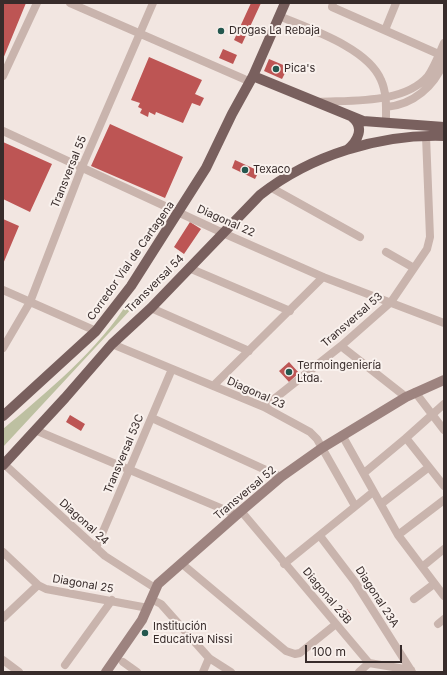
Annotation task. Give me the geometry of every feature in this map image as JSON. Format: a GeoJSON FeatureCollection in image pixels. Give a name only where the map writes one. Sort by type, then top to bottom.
{"type":"FeatureCollection","features":[{"type":"Feature","properties":{"kind":"main road","name":"Corredor Vial de Cartagena"},"geometry":{"type":"LineString","coordinates":[[248,78],[277,3]]}},
{"type":"Feature","properties":{"kind":"main road","name":"Corredor Vial de Cartagena"},"geometry":{"type":"LineString","coordinates":[[3,416],[96,331],[130,286],[179,213],[206,168],[285,3]]}},
{"type":"Feature","properties":{"kind":"main road"},"geometry":{"type":"LineString","coordinates":[[248,78],[317,102],[363,121],[444,127]]}},
{"type":"Feature","properties":{"kind":"main road"},"geometry":{"type":"LineString","coordinates":[[347,150],[356,141],[359,130],[355,119],[350,115]]}},
{"type":"Feature","properties":{"kind":"main road"},"geometry":{"type":"LineString","coordinates":[[386,122],[388,131],[399,139]]}},
{"type":"Feature","properties":{"kind":"main road"},"geometry":{"type":"LineString","coordinates":[[347,150],[399,139],[444,136]]}},
{"type":"Feature","properties":{"kind":"main road","name":"Transversal 54"},"geometry":{"type":"LineString","coordinates":[[3,461],[16,451],[112,344],[151,308],[260,195],[270,187],[310,163],[347,150]]}},
{"type":"Feature","properties":{"kind":"street"},"geometry":{"type":"LineString","coordinates":[[3,76],[38,3]]}},
{"type":"Feature","properties":{"kind":"street"},"geometry":{"type":"LineString","coordinates":[[70,3],[139,34],[248,78]]}},
{"type":"Feature","properties":{"kind":"street","name":"Transversal 55"},"geometry":{"type":"LineString","coordinates":[[3,348],[30,302],[82,167],[153,3]]}},
{"type":"Feature","properties":{"kind":"street"},"geometry":{"type":"LineString","coordinates":[[385,30],[396,3]]}},
{"type":"Feature","properties":{"kind":"street"},"geometry":{"type":"LineString","coordinates":[[333,5],[442,55]]}},
{"type":"Feature","properties":{"kind":"street"},"geometry":{"type":"LineString","coordinates":[[279,16],[354,50],[366,58],[382,80],[386,107],[386,122]]}},
{"type":"Feature","properties":{"kind":"street"},"geometry":{"type":"LineString","coordinates":[[317,102],[385,97],[409,91],[422,82],[434,67],[442,55],[444,43]]}},
{"type":"Feature","properties":{"kind":"street"},"geometry":{"type":"LineString","coordinates":[[386,107],[404,104],[423,93],[436,79],[444,61]]}},
{"type":"Feature","properties":{"kind":"street","name":"Diagonal 22"},"geometry":{"type":"LineString","coordinates":[[3,131],[179,213],[323,277],[444,323]]}},
{"type":"Feature","properties":{"kind":"street","name":"Transversal 53"},"geometry":{"type":"LineString","coordinates":[[264,407],[341,346],[391,302],[427,249],[430,237],[426,136]]}},
{"type":"Feature","properties":{"kind":"street"},"geometry":{"type":"LineString","coordinates":[[270,187],[360,237]]}},
{"type":"Feature","properties":{"kind":"street"},"geometry":{"type":"LineString","coordinates":[[386,252],[414,268]]}},
{"type":"Feature","properties":{"kind":"street"},"geometry":{"type":"LineString","coordinates":[[189,268],[290,311]]}},
{"type":"Feature","properties":{"kind":"street"},"geometry":{"type":"LineString","coordinates":[[212,386],[323,277]]}},
{"type":"Feature","properties":{"kind":"street"},"geometry":{"type":"LineString","coordinates":[[3,290],[96,331]]}},
{"type":"Feature","properties":{"kind":"street"},"geometry":{"type":"LineString","coordinates":[[151,308],[249,351]]}},
{"type":"Feature","properties":{"kind":"street","name":"Diagonal 23"},"geometry":{"type":"LineString","coordinates":[[112,344],[264,407],[310,432],[317,438],[355,506]]}},
{"type":"Feature","properties":{"kind":"street"},"geometry":{"type":"LineString","coordinates":[[341,346],[410,394],[432,415],[444,430]]}},
{"type":"Feature","properties":{"kind":"street","name":"Transversal 53C"},"geometry":{"type":"LineString","coordinates":[[96,548],[172,369]]}},
{"type":"Feature","properties":{"kind":"street","name":"Transversal 52"},"geometry":{"type":"LineString","coordinates":[[106,672],[135,630],[155,588],[239,513],[281,477],[342,435],[410,394],[444,380]]}},
{"type":"Feature","properties":{"kind":"street"},"geometry":{"type":"LineString","coordinates":[[364,473],[444,404]]}},
{"type":"Feature","properties":{"kind":"street"},"geometry":{"type":"LineString","coordinates":[[152,418],[281,477]]}},
{"type":"Feature","properties":{"kind":"street","name":"Diagonal 23B"},"geometry":{"type":"LineString","coordinates":[[35,430],[129,470],[239,513],[369,663]]}},
{"type":"Feature","properties":{"kind":"street"},"geometry":{"type":"LineString","coordinates":[[342,435],[398,535],[434,584],[444,595]]}},
{"type":"Feature","properties":{"kind":"street"},"geometry":{"type":"LineString","coordinates":[[406,438],[444,486]]}},
{"type":"Feature","properties":{"kind":"street","name":"Diagonal 24"},"geometry":{"type":"LineString","coordinates":[[3,461],[96,548],[118,565],[155,588]]}},
{"type":"Feature","properties":{"kind":"street"},"geometry":{"type":"LineString","coordinates":[[381,504],[428,466]]}},
{"type":"Feature","properties":{"kind":"street"},"geometry":{"type":"LineString","coordinates":[[284,564],[374,492]]}},
{"type":"Feature","properties":{"kind":"street"},"geometry":{"type":"LineString","coordinates":[[398,535],[444,500]]}},
{"type":"Feature","properties":{"kind":"street","name":"Diagonal 23A"},"geometry":{"type":"LineString","coordinates":[[320,536],[355,582],[411,671]]}},
{"type":"Feature","properties":{"kind":"street"},"geometry":{"type":"LineString","coordinates":[[422,567],[444,549]]}},
{"type":"Feature","properties":{"kind":"street","name":"Diagonal 25"},"geometry":{"type":"LineString","coordinates":[[3,552],[38,585],[46,589],[112,600],[149,603]]}},
{"type":"Feature","properties":{"kind":"street"},"geometry":{"type":"LineString","coordinates":[[181,564],[286,651],[295,654],[300,653],[336,624]]}},
{"type":"Feature","properties":{"kind":"street"},"geometry":{"type":"LineString","coordinates":[[414,599],[434,584]]}},
{"type":"Feature","properties":{"kind":"street"},"geometry":{"type":"LineString","coordinates":[[3,618],[38,585]]}},
{"type":"Feature","properties":{"kind":"street"},"geometry":{"type":"LineString","coordinates":[[65,665],[112,600]]}},
{"type":"Feature","properties":{"kind":"street"},"geometry":{"type":"LineString","coordinates":[[149,603],[161,604],[209,658],[231,672]]}},
{"type":"Feature","properties":{"kind":"street"},"geometry":{"type":"LineString","coordinates":[[203,672],[209,658]]}},
{"type":"Feature","properties":{"kind":"street"},"geometry":{"type":"LineString","coordinates":[[3,660],[19,672]]}},
{"type":"Feature","properties":{"kind":"street"},"geometry":{"type":"LineString","coordinates":[[122,662],[137,672]]}},
{"type":"Feature","properties":{"kind":"street"},"geometry":{"type":"LineString","coordinates":[[359,672],[369,663],[411,671]]}},
{"type":"Feature","properties":{"kind":"green space"},"geometry":{"type":"Polygon","coordinates":[[[128,302],[134,306],[3,447],[3,429],[71,370],[103,336],[128,302]]]}},
{"type":"Feature","properties":{"kind":"building"},"geometry":{"type":"Polygon","coordinates":[[[3,3],[26,3],[3,59],[3,3]]]}},
{"type":"Feature","properties":{"kind":"building"},"geometry":{"type":"Polygon","coordinates":[[[251,3],[261,3],[242,44],[234,40],[251,3]]]}},
{"type":"Feature","properties":{"kind":"building"},"geometry":{"type":"Polygon","coordinates":[[[223,49],[237,55],[233,64],[219,58],[223,49]]]}},
{"type":"Feature","properties":{"kind":"building"},"geometry":{"type":"Polygon","coordinates":[[[149,57],[202,80],[195,94],[204,98],[200,106],[192,103],[183,123],[156,112],[155,115],[149,112],[148,117],[140,113],[142,109],[138,107],[140,103],[131,100],[149,57]]]}},
{"type":"Feature","properties":{"kind":"building","name":"Pica's"},"geometry":{"type":"Polygon","coordinates":[[[269,59],[288,67],[282,79],[264,71],[269,59]]]}},
{"type":"Feature","properties":{"kind":"building"},"geometry":{"type":"Polygon","coordinates":[[[110,124],[183,157],[165,198],[91,166],[110,124]]]}},
{"type":"Feature","properties":{"kind":"building"},"geometry":{"type":"Polygon","coordinates":[[[3,142],[52,164],[30,212],[3,199],[3,142]]]}},
{"type":"Feature","properties":{"kind":"building","name":"Texaco"},"geometry":{"type":"Polygon","coordinates":[[[235,160],[259,171],[255,179],[232,168],[235,160]]]}},
{"type":"Feature","properties":{"kind":"building"},"geometry":{"type":"Polygon","coordinates":[[[3,219],[19,226],[3,264],[3,219]]]}},
{"type":"Feature","properties":{"kind":"building"},"geometry":{"type":"Polygon","coordinates":[[[190,222],[201,229],[184,254],[174,247],[190,222]]]}},
{"type":"Feature","properties":{"kind":"building","name":"Termoingeniería Ltda."},"geometry":{"type":"Polygon","coordinates":[[[289,362],[299,373],[289,382],[279,371],[289,362]]]}},
{"type":"Feature","properties":{"kind":"building"},"geometry":{"type":"Polygon","coordinates":[[[70,415],[85,424],[81,431],[66,422],[70,415]]]}},
{"type":"Feature","properties":{"kind":"building"},"geometry":{"type":"Polygon","coordinates":[[[347,609],[352,616],[345,622],[339,615],[347,609]]]}},
{"type":"Feature","properties":{"kind":"place","name":"Drogas La Rebaja"},"geometry":{"type":"Point","coordinates":[221,31]}},
{"type":"Feature","properties":{"kind":"place","name":"Pica's"},"geometry":{"type":"Point","coordinates":[276,69]}},
{"type":"Feature","properties":{"kind":"place","name":"Texaco"},"geometry":{"type":"Point","coordinates":[245,170]}},
{"type":"Feature","properties":{"kind":"place","name":"Termoingeniería Ltda."},"geometry":{"type":"Point","coordinates":[289,372]}},
{"type":"Feature","properties":{"kind":"place","name":"Institución Educativa Nissi"},"geometry":{"type":"Point","coordinates":[145,633]}}]}
